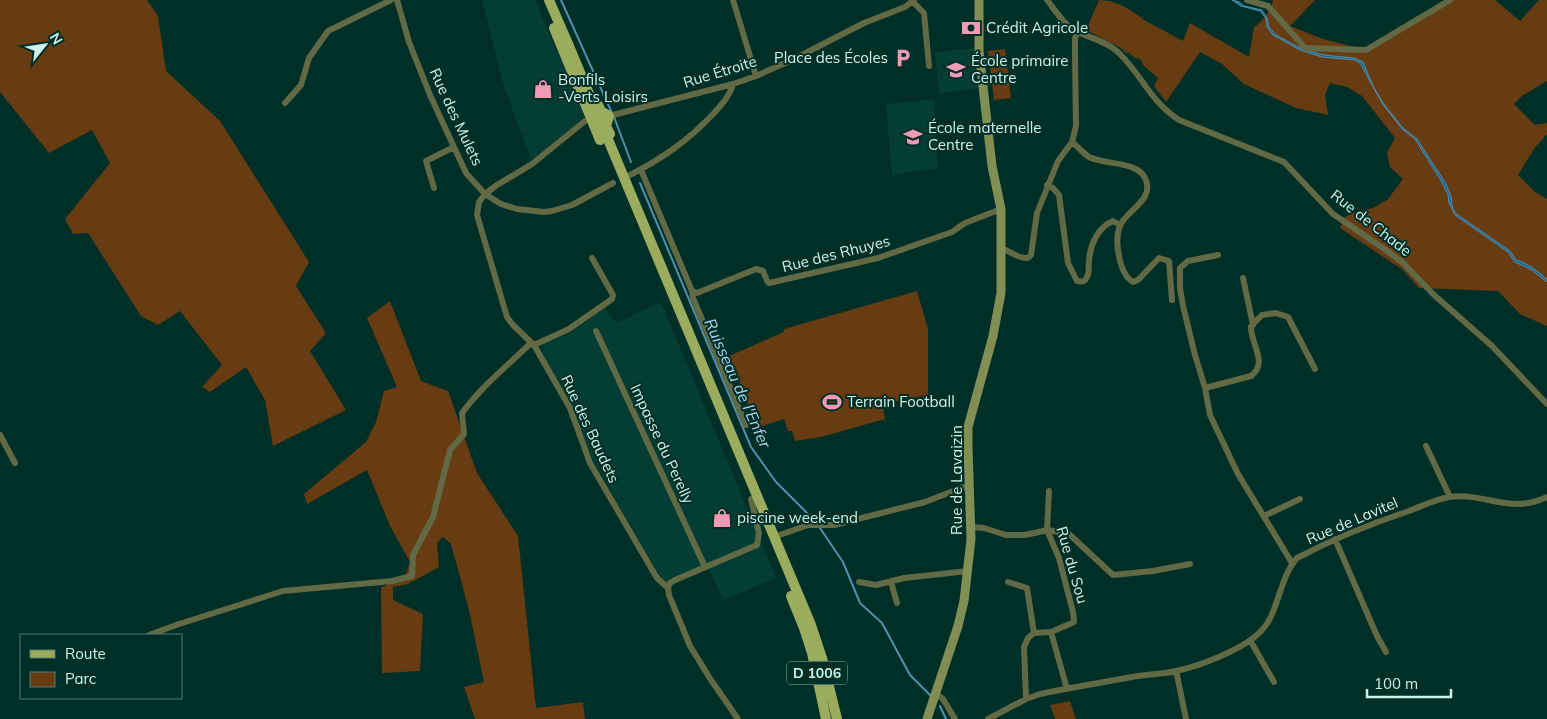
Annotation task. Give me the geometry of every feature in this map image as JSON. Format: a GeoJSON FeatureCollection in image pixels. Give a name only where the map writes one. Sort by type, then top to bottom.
{"type":"FeatureCollection","features":[{"type":"Feature","properties":{"kind":"main road","name":"D 1006"},"geometry":{"type":"LineString","coordinates":[[542,0],[804,628],[812,653],[826,719]]}},
{"type":"Feature","properties":{"kind":"main road","name":"D 1006"},"geometry":{"type":"LineString","coordinates":[[549,0],[811,625],[822,658],[837,719]]}},
{"type":"Feature","properties":{"kind":"main road","name":"Rue de Lavaizin"},"geometry":{"type":"LineString","coordinates":[[928,718],[961,615],[968,571],[971,527],[968,427],[994,336],[1001,294],[1001,209],[992,166],[979,51],[979,0]]}},
{"type":"Feature","properties":{"kind":"main road"},"geometry":{"type":"LineString","coordinates":[[586,87],[601,111],[614,115],[606,126],[614,143],[615,157]]}},
{"type":"Feature","properties":{"kind":"street"},"geometry":{"type":"LineString","coordinates":[[285,103],[301,84],[309,58],[328,31],[391,0]]}},
{"type":"Feature","properties":{"kind":"street","name":"Rue des Mulets"},"geometry":{"type":"LineString","coordinates":[[397,0],[409,42],[454,147],[466,173],[485,194],[501,204],[517,209],[544,212],[572,204],[613,183]]}},
{"type":"Feature","properties":{"kind":"street"},"geometry":{"type":"LineString","coordinates":[[733,0],[756,76]]}},
{"type":"Feature","properties":{"kind":"street","name":"Rue de Chade"},"geometry":{"type":"LineString","coordinates":[[1046,0],[1068,25],[1119,53],[1164,110],[1179,120],[1284,162],[1334,214],[1402,262],[1434,295],[1492,346],[1547,404]]}},
{"type":"Feature","properties":{"kind":"street"},"geometry":{"type":"LineString","coordinates":[[1247,0],[1268,6],[1305,48],[1366,50],[1450,0]]}},
{"type":"Feature","properties":{"kind":"street"},"geometry":{"type":"LineString","coordinates":[[913,1],[924,13],[929,66]]}},
{"type":"Feature","properties":{"kind":"street","name":"Rue Étroite"},"geometry":{"type":"LineString","coordinates":[[614,115],[733,84],[756,76],[864,23],[905,7],[913,1]]}},
{"type":"Feature","properties":{"kind":"street"},"geometry":{"type":"LineString","coordinates":[[1002,249],[1020,258],[1028,258],[1031,254],[1037,212],[1058,161],[1072,142],[1076,126],[1075,55],[1078,32]]}},
{"type":"Feature","properties":{"kind":"street"},"geometry":{"type":"LineString","coordinates":[[630,175],[679,146],[691,136],[729,96],[733,84]]}},
{"type":"Feature","properties":{"kind":"street"},"geometry":{"type":"LineString","coordinates":[[583,100],[585,121],[596,129]]}},
{"type":"Feature","properties":{"kind":"street"},"geometry":{"type":"LineString","coordinates":[[485,194],[532,164],[585,121]]}},
{"type":"Feature","properties":{"kind":"street"},"geometry":{"type":"LineString","coordinates":[[1072,142],[1087,156],[1137,169],[1146,178],[1148,189],[1143,200],[1120,225],[1118,254],[1122,267],[1128,279],[1132,282],[1138,280],[1158,258],[1169,261],[1172,300]]}},
{"type":"Feature","properties":{"kind":"street"},"geometry":{"type":"LineString","coordinates":[[434,188],[426,161],[454,147]]}},
{"type":"Feature","properties":{"kind":"street"},"geometry":{"type":"LineString","coordinates":[[641,170],[746,425]]}},
{"type":"Feature","properties":{"kind":"street"},"geometry":{"type":"LineString","coordinates":[[1047,185],[1060,195],[1068,263],[1078,281],[1081,282],[1087,278],[1092,245],[1099,232],[1106,224],[1113,221],[1120,225]]}},
{"type":"Feature","properties":{"kind":"street","name":"Rue des Baudets"},"geometry":{"type":"LineString","coordinates":[[485,194],[479,202],[477,215],[507,316],[513,325],[533,344],[570,408],[590,463],[657,578],[668,588]]}},
{"type":"Feature","properties":{"kind":"street","name":"Rue des Rhuyes"},"geometry":{"type":"LineString","coordinates":[[692,291],[697,293],[756,269],[763,271],[767,281],[770,283],[878,258],[952,232],[965,222],[1001,209]]}},
{"type":"Feature","properties":{"kind":"street"},"geometry":{"type":"LineString","coordinates":[[988,719],[1026,699],[1067,689],[1175,672],[1201,664],[1233,650],[1250,640],[1268,623],[1292,563],[1229,457],[1210,415],[1180,288],[1180,268],[1188,261],[1218,255]]}},
{"type":"Feature","properties":{"kind":"street"},"geometry":{"type":"LineString","coordinates":[[152,634],[283,591],[392,581],[412,576],[413,555],[433,518],[450,450],[464,434],[462,413],[491,379],[533,344],[569,329],[612,299],[613,295],[592,258]]}},
{"type":"Feature","properties":{"kind":"street"},"geometry":{"type":"LineString","coordinates":[[1243,278],[1253,324]]}},
{"type":"Feature","properties":{"kind":"street"},"geometry":{"type":"LineString","coordinates":[[1205,388],[1251,376],[1256,372],[1260,366],[1260,360],[1251,329],[1253,324],[1262,315],[1276,313],[1288,316],[1316,369]]}},
{"type":"Feature","properties":{"kind":"street","name":"Impasse du Perelly"},"geometry":{"type":"LineString","coordinates":[[596,331],[705,567]]}},
{"type":"Feature","properties":{"kind":"street"},"geometry":{"type":"LineString","coordinates":[[0,435],[15,464]]}},
{"type":"Feature","properties":{"kind":"street"},"geometry":{"type":"LineString","coordinates":[[1426,446],[1450,497]]}},
{"type":"Feature","properties":{"kind":"street"},"geometry":{"type":"LineString","coordinates":[[774,537],[808,525],[834,525],[916,505],[970,486]]}},
{"type":"Feature","properties":{"kind":"street","name":"Rue du Sou"},"geometry":{"type":"LineString","coordinates":[[1034,633],[1051,632],[1074,622],[1059,558],[1047,530],[1049,491]]}},
{"type":"Feature","properties":{"kind":"street","name":"Rue de Lavitel"},"geometry":{"type":"LineString","coordinates":[[1292,563],[1296,558],[1364,526],[1450,497],[1472,496],[1503,504],[1520,505],[1547,497]]}},
{"type":"Feature","properties":{"kind":"street"},"geometry":{"type":"LineString","coordinates":[[738,719],[690,646],[669,595],[668,588],[674,580],[757,545],[759,533],[751,499]]}},
{"type":"Feature","properties":{"kind":"street"},"geometry":{"type":"LineString","coordinates":[[1264,516],[1300,499]]}},
{"type":"Feature","properties":{"kind":"street"},"geometry":{"type":"LineString","coordinates":[[971,527],[984,528],[1006,535],[1025,535],[1047,530],[1069,534],[1113,575],[1153,571],[1190,564]]}},
{"type":"Feature","properties":{"kind":"street"},"geometry":{"type":"LineString","coordinates":[[1335,539],[1377,636],[1386,652]]}},
{"type":"Feature","properties":{"kind":"street"},"geometry":{"type":"LineString","coordinates":[[859,582],[876,585],[904,578],[968,571]]}},
{"type":"Feature","properties":{"kind":"street"},"geometry":{"type":"LineString","coordinates":[[891,582],[898,603]]}},
{"type":"Feature","properties":{"kind":"street"},"geometry":{"type":"LineString","coordinates":[[1008,582],[1027,588],[1034,633],[1028,638],[1024,647],[1026,699]]}},
{"type":"Feature","properties":{"kind":"street"},"geometry":{"type":"LineString","coordinates":[[1051,632],[1067,689]]}},
{"type":"Feature","properties":{"kind":"street"},"geometry":{"type":"LineString","coordinates":[[1250,640],[1274,682]]}},
{"type":"Feature","properties":{"kind":"street"},"geometry":{"type":"LineString","coordinates":[[1175,672],[1186,719]]}},
{"type":"Feature","properties":{"kind":"street"},"geometry":{"type":"LineString","coordinates":[[936,694],[942,699],[955,719]]}},
{"type":"Feature","properties":{"kind":"shaded area"},"geometry":{"type":"Polygon","coordinates":[[[482,0],[535,0],[585,117],[531,160],[503,84],[482,0]]]}},
{"type":"Feature","properties":{"kind":"shaded area"},"geometry":{"type":"Polygon","coordinates":[[[1232,0],[1244,6],[1262,10],[1267,18],[1269,27],[1276,35],[1302,49],[1324,55],[1354,58],[1363,62],[1373,86],[1383,103],[1403,128],[1417,139],[1446,184],[1455,213],[1510,251],[1516,260],[1525,263],[1547,279],[1547,282],[1532,270],[1515,262],[1508,252],[1455,215],[1449,203],[1448,194],[1415,139],[1402,129],[1382,103],[1360,63],[1355,60],[1322,57],[1300,50],[1273,35],[1267,27],[1266,18],[1260,11],[1241,6],[1232,0]]]}},
{"type":"Feature","properties":{"kind":"shaded area","name":"École primaire Centre"},"geometry":{"type":"Polygon","coordinates":[[[974,48],[978,88],[939,94],[935,52],[974,48]]]}},
{"type":"Feature","properties":{"kind":"shaded area","name":"École maternelle Centre"},"geometry":{"type":"Polygon","coordinates":[[[934,99],[938,168],[892,175],[886,104],[934,99]]]}},
{"type":"Feature","properties":{"kind":"shaded area"},"geometry":{"type":"Polygon","coordinates":[[[661,302],[776,578],[723,600],[709,569],[667,588],[592,458],[571,405],[542,353],[545,344],[573,332],[604,308],[617,323],[661,302]]]}},
{"type":"Feature","properties":{"kind":"green space"},"geometry":{"type":"Polygon","coordinates":[[[0,0],[147,0],[158,16],[166,71],[220,121],[309,262],[296,286],[326,333],[310,351],[346,410],[273,446],[265,400],[246,367],[210,392],[202,387],[222,365],[180,311],[158,325],[141,316],[88,233],[73,234],[65,219],[110,163],[92,130],[49,153],[0,92],[0,0]]]}},
{"type":"Feature","properties":{"kind":"green space"},"geometry":{"type":"Polygon","coordinates":[[[1099,0],[1105,0],[1122,6],[1183,41],[1190,23],[1249,57],[1254,27],[1271,8],[1273,0],[1315,0],[1290,26],[1323,39],[1366,50],[1450,0],[1495,0],[1520,21],[1539,0],[1547,0],[1547,81],[1522,96],[1514,104],[1535,125],[1547,123],[1547,134],[1534,149],[1518,175],[1535,192],[1547,199],[1547,326],[1520,314],[1498,291],[1419,288],[1403,270],[1340,228],[1345,217],[1355,212],[1373,208],[1388,199],[1403,179],[1390,167],[1387,153],[1395,138],[1362,96],[1347,87],[1330,83],[1325,95],[1328,115],[1296,108],[1244,84],[1222,64],[1200,52],[1166,102],[1154,86],[1158,78],[1143,65],[1142,61],[1086,30],[1099,0]]]}},
{"type":"Feature","properties":{"kind":"green space"},"geometry":{"type":"Polygon","coordinates":[[[1005,49],[1011,98],[994,100],[988,51],[1005,49]]]}},
{"type":"Feature","properties":{"kind":"green space"},"geometry":{"type":"Polygon","coordinates":[[[917,291],[928,329],[928,395],[882,404],[885,419],[821,437],[795,441],[792,431],[788,431],[784,419],[756,428],[729,356],[784,332],[784,329],[917,291]]]}},
{"type":"Feature","properties":{"kind":"green space"},"geometry":{"type":"Polygon","coordinates":[[[390,301],[421,381],[448,391],[477,473],[518,536],[536,708],[583,702],[585,719],[475,719],[464,687],[484,682],[469,610],[451,544],[443,537],[437,543],[439,567],[408,584],[393,587],[393,600],[423,614],[420,671],[382,673],[381,588],[406,574],[410,562],[390,526],[367,470],[307,504],[304,494],[366,442],[376,422],[384,391],[397,387],[367,318],[390,301]]]}},
{"type":"Feature","properties":{"kind":"green space"},"geometry":{"type":"Polygon","coordinates":[[[1070,701],[1076,719],[1055,719],[1050,705],[1070,701]]]}},
{"type":"Feature","properties":{"kind":"waterway","name":"Ruisseau de l'Enfer"},"geometry":{"type":"LineString","coordinates":[[561,0],[612,113]]}},
{"type":"Feature","properties":{"kind":"waterway","name":"Ruisseau de l'Enfer"},"geometry":{"type":"LineString","coordinates":[[614,117],[631,162]]}},
{"type":"Feature","properties":{"kind":"waterway","name":"Ruisseau de l'Enfer"},"geometry":{"type":"LineString","coordinates":[[640,183],[751,447],[776,482],[818,524]]}},
{"type":"Feature","properties":{"kind":"waterway","name":"Ruisseau de l'Enfer"},"geometry":{"type":"LineString","coordinates":[[820,528],[843,562],[860,603],[882,623],[910,675],[930,695]]}},
{"type":"Feature","properties":{"kind":"waterway","name":"Ruisseau de l'Enfer"},"geometry":{"type":"LineString","coordinates":[[940,706],[946,719]]}},
{"type":"Feature","properties":{"kind":"place","name":"Crédit Agricole"},"geometry":{"type":"Point","coordinates":[971,28]}},
{"type":"Feature","properties":{"kind":"place","name":"Place des Écoles"},"geometry":{"type":"Point","coordinates":[903,58]}},
{"type":"Feature","properties":{"kind":"place","name":"École primaire Centre"},"geometry":{"type":"Point","coordinates":[956,70]}},
{"type":"Feature","properties":{"kind":"place","name":"Bonfils -Verts Loisirs"},"geometry":{"type":"Point","coordinates":[543,89]}},
{"type":"Feature","properties":{"kind":"place","name":"École maternelle Centre"},"geometry":{"type":"Point","coordinates":[913,137]}},
{"type":"Feature","properties":{"kind":"place","name":"Terrain Football"},"geometry":{"type":"Point","coordinates":[832,402]}},
{"type":"Feature","properties":{"kind":"place","name":"piscine week-end"},"geometry":{"type":"Point","coordinates":[722,518]}}]}
